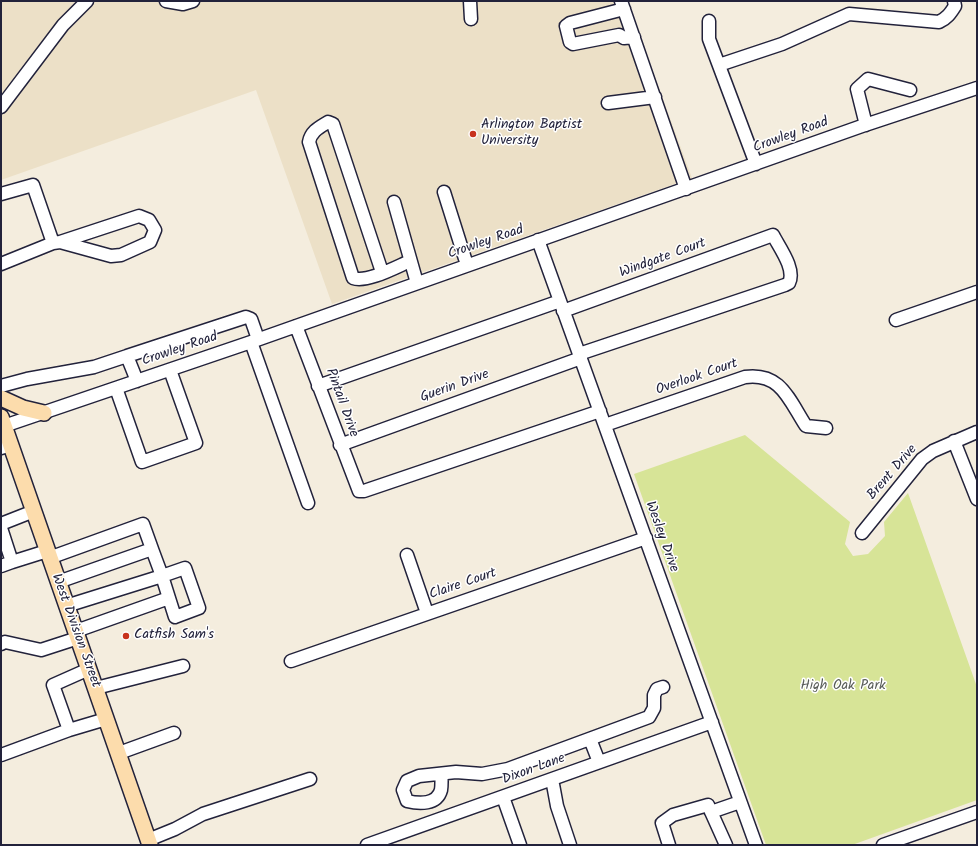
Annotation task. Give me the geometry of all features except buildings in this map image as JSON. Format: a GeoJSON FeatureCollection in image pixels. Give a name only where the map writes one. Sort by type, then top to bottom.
{"type":"FeatureCollection","features":[{"type":"Feature","properties":{"kind":"main road"},"geometry":{"type":"LineString","coordinates":[[1,398],[23,408],[44,413]]}},
{"type":"Feature","properties":{"kind":"main road","name":"West Division Street"},"geometry":{"type":"LineString","coordinates":[[3,422],[6,447],[34,511],[149,842]]}},
{"type":"Feature","properties":{"kind":"street"},"geometry":{"type":"LineString","coordinates":[[1,107],[63,25],[87,1]]}},
{"type":"Feature","properties":{"kind":"street"},"geometry":{"type":"LineString","coordinates":[[166,1],[183,4],[193,1]]}},
{"type":"Feature","properties":{"kind":"street"},"geometry":{"type":"LineString","coordinates":[[470,1],[471,19]]}},
{"type":"Feature","properties":{"kind":"street"},"geometry":{"type":"LineString","coordinates":[[719,65],[782,44],[849,14],[939,22],[945,19],[955,4]]}},
{"type":"Feature","properties":{"kind":"street"},"geometry":{"type":"LineString","coordinates":[[634,37],[624,38],[619,35],[573,44],[570,42],[566,26],[570,23],[623,5],[686,188]]}},
{"type":"Feature","properties":{"kind":"street"},"geometry":{"type":"LineString","coordinates":[[709,21],[709,39],[756,164]]}},
{"type":"Feature","properties":{"kind":"street"},"geometry":{"type":"LineString","coordinates":[[866,125],[857,89],[868,79],[910,90]]}},
{"type":"Feature","properties":{"kind":"street","name":"Crowley Road"},"geometry":{"type":"LineString","coordinates":[[3,422],[44,413],[255,341],[686,188],[977,88]]}},
{"type":"Feature","properties":{"kind":"street"},"geometry":{"type":"LineString","coordinates":[[608,103],[655,97]]}},
{"type":"Feature","properties":{"kind":"street"},"geometry":{"type":"LineString","coordinates":[[382,272],[333,124],[328,122],[310,136],[309,142],[352,278],[359,280],[382,272],[410,261]]}},
{"type":"Feature","properties":{"kind":"street"},"geometry":{"type":"LineString","coordinates":[[1,194],[33,185],[57,243]]}},
{"type":"Feature","properties":{"kind":"street"},"geometry":{"type":"LineString","coordinates":[[444,192],[467,265]]}},
{"type":"Feature","properties":{"kind":"street"},"geometry":{"type":"LineString","coordinates":[[394,202],[417,283]]}},
{"type":"Feature","properties":{"kind":"street"},"geometry":{"type":"LineString","coordinates":[[1,264],[57,243],[139,216],[150,220],[155,230],[150,242],[121,255],[111,256],[57,243]]}},
{"type":"Feature","properties":{"kind":"street","name":"Windgate Court"},"geometry":{"type":"LineString","coordinates":[[318,386],[773,235]]}},
{"type":"Feature","properties":{"kind":"street","name":"Guerin Drive"},"geometry":{"type":"LineString","coordinates":[[340,445],[580,356],[789,283],[791,278],[789,266],[773,235]]}},
{"type":"Feature","properties":{"kind":"street","name":"Wesley Drive"},"geometry":{"type":"LineString","coordinates":[[538,240],[756,845]]}},
{"type":"Feature","properties":{"kind":"street"},"geometry":{"type":"LineString","coordinates":[[896,320],[977,292]]}},
{"type":"Feature","properties":{"kind":"street"},"geometry":{"type":"LineString","coordinates":[[1,386],[27,379],[94,367],[246,317],[251,319],[255,341],[308,503]]}},
{"type":"Feature","properties":{"kind":"street","name":"Pintail Drive"},"geometry":{"type":"LineString","coordinates":[[296,326],[358,491],[364,491],[600,410]]}},
{"type":"Feature","properties":{"kind":"street"},"geometry":{"type":"LineString","coordinates":[[127,356],[136,381]]}},
{"type":"Feature","properties":{"kind":"street"},"geometry":{"type":"LineString","coordinates":[[116,388],[142,462],[196,443],[170,370]]}},
{"type":"Feature","properties":{"kind":"street","name":"Overlook Court"},"geometry":{"type":"LineString","coordinates":[[605,426],[753,376],[769,378],[779,384],[806,426],[826,428]]}},
{"type":"Feature","properties":{"kind":"street","name":"Brent Drive"},"geometry":{"type":"LineString","coordinates":[[862,533],[922,459],[933,451],[977,432]]}},
{"type":"Feature","properties":{"kind":"street"},"geometry":{"type":"LineString","coordinates":[[954,441],[977,499]]}},
{"type":"Feature","properties":{"kind":"street"},"geometry":{"type":"LineString","coordinates":[[1,524],[34,511]]}},
{"type":"Feature","properties":{"kind":"street"},"geometry":{"type":"LineString","coordinates":[[1,528],[7,564],[48,554],[143,524],[162,576],[175,617],[199,608],[185,568],[162,576],[66,606]]}},
{"type":"Feature","properties":{"kind":"street","name":"Claire Court"},"geometry":{"type":"LineString","coordinates":[[291,661],[646,538]]}},
{"type":"Feature","properties":{"kind":"street"},"geometry":{"type":"LineString","coordinates":[[58,582],[152,549]]}},
{"type":"Feature","properties":{"kind":"street"},"geometry":{"type":"LineString","coordinates":[[407,555],[427,613]]}},
{"type":"Feature","properties":{"kind":"street"},"geometry":{"type":"LineString","coordinates":[[1,644],[5,642],[41,650],[77,634],[169,598]]}},
{"type":"Feature","properties":{"kind":"street"},"geometry":{"type":"LineString","coordinates":[[96,688],[183,666]]}},
{"type":"Feature","properties":{"kind":"street"},"geometry":{"type":"LineString","coordinates":[[69,730],[53,685],[89,669]]}},
{"type":"Feature","properties":{"kind":"street"},"geometry":{"type":"LineString","coordinates":[[442,774],[456,772],[482,774],[508,770],[590,740],[648,717],[654,708],[654,695],[657,689],[663,687]]}},
{"type":"Feature","properties":{"kind":"street"},"geometry":{"type":"LineString","coordinates":[[1,755],[69,730],[106,719]]}},
{"type":"Feature","properties":{"kind":"street","name":"Dixon Lane"},"geometry":{"type":"LineString","coordinates":[[367,845],[712,722]]}},
{"type":"Feature","properties":{"kind":"street"},"geometry":{"type":"LineString","coordinates":[[119,753],[174,733]]}},
{"type":"Feature","properties":{"kind":"street"},"geometry":{"type":"LineString","coordinates":[[590,740],[599,762]]}},
{"type":"Feature","properties":{"kind":"street"},"geometry":{"type":"LineString","coordinates":[[149,842],[203,814],[310,779]]}},
{"type":"Feature","properties":{"kind":"street"},"geometry":{"type":"LineString","coordinates":[[552,779],[557,806],[570,845]]}},
{"type":"Feature","properties":{"kind":"street"},"geometry":{"type":"LineString","coordinates":[[503,797],[520,845]]}},
{"type":"Feature","properties":{"kind":"street"},"geometry":{"type":"LineString","coordinates":[[711,812],[740,802]]}},
{"type":"Feature","properties":{"kind":"street"},"geometry":{"type":"LineString","coordinates":[[669,845],[662,823],[673,815],[708,806],[726,845]]}},
{"type":"Feature","properties":{"kind":"street"},"geometry":{"type":"LineString","coordinates":[[883,845],[977,812]]}},
{"type":"Feature","properties":{"kind":"shaded area","name":"Arlington Baptist University"},"geometry":{"type":"Polygon","coordinates":[[[1,1],[627,1],[692,178],[332,304],[256,90],[1,180],[1,1]]]}},
{"type":"Feature","properties":{"kind":"green space","name":"High Oak Park"},"geometry":{"type":"Polygon","coordinates":[[[745,435],[850,522],[845,544],[853,556],[868,554],[885,536],[884,522],[908,493],[977,687],[977,800],[852,845],[766,845],[634,474],[745,435]]]}},
{"type":"Feature","properties":{"kind":"place","name":"Arlington Baptist University"},"geometry":{"type":"Point","coordinates":[473,134]}},
{"type":"Feature","properties":{"kind":"place","name":"Catfish Sam's"},"geometry":{"type":"Point","coordinates":[126,636]}}]}
